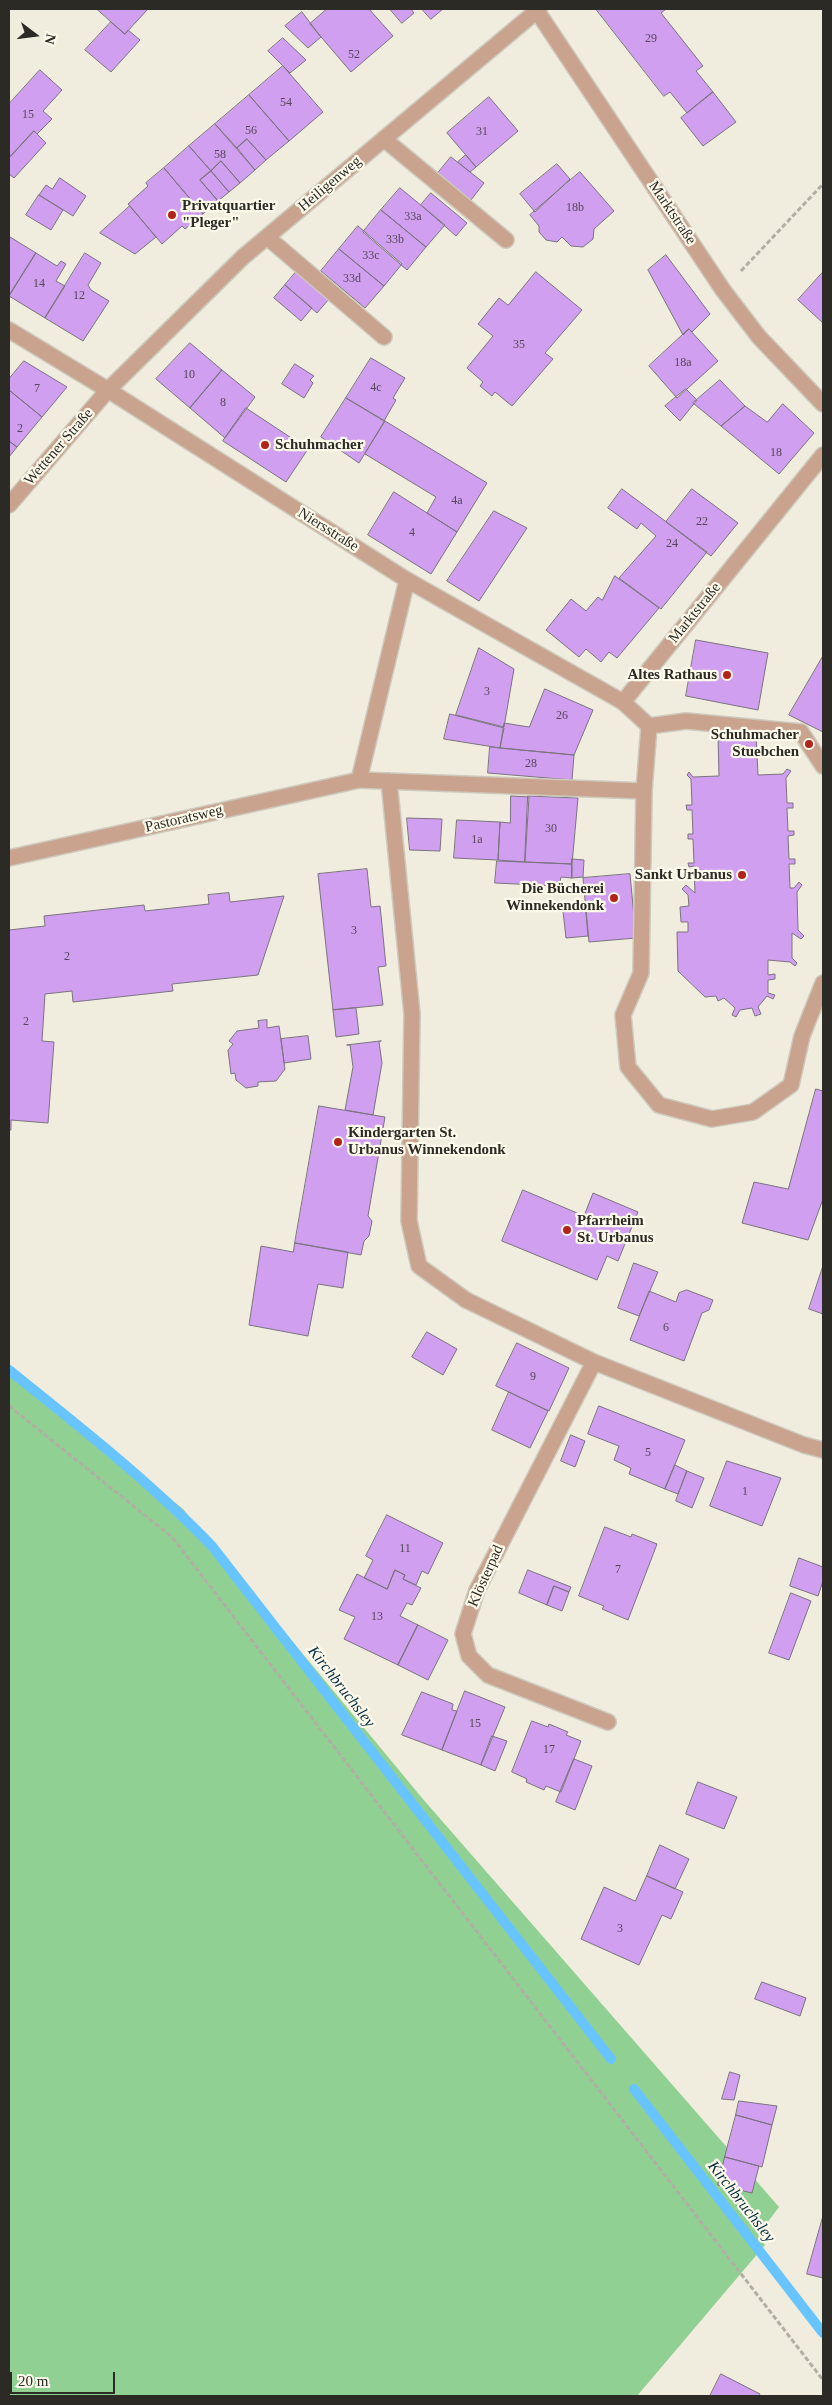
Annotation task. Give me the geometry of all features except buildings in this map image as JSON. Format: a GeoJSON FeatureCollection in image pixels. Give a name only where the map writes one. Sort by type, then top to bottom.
{"type":"FeatureCollection","features":[{"type":"Feature","properties":{"kind":"street","name":"Heiligenweg"},"geometry":{"type":"LineString","coordinates":[[108,390],[243,257],[538,10]]}},
{"type":"Feature","properties":{"kind":"street","name":"Marktstraße"},"geometry":{"type":"LineString","coordinates":[[538,10],[723,290],[759,337],[823,404]]}},
{"type":"Feature","properties":{"kind":"street"},"geometry":{"type":"LineString","coordinates":[[384,139],[506,240]]}},
{"type":"Feature","properties":{"kind":"street"},"geometry":{"type":"LineString","coordinates":[[268,237],[384,337]]}},
{"type":"Feature","properties":{"kind":"street","name":"Niersstraße"},"geometry":{"type":"LineString","coordinates":[[9,330],[108,390],[407,580],[623,702],[649,726]]}},
{"type":"Feature","properties":{"kind":"street","name":"Wettener Straße"},"geometry":{"type":"LineString","coordinates":[[9,505],[108,390]]}},
{"type":"Feature","properties":{"kind":"street","name":"Marktstraße"},"geometry":{"type":"LineString","coordinates":[[623,702],[823,455]]}},
{"type":"Feature","properties":{"kind":"street"},"geometry":{"type":"LineString","coordinates":[[359,780],[407,580]]}},
{"type":"Feature","properties":{"kind":"street"},"geometry":{"type":"LineString","coordinates":[[823,766],[801,732],[686,721],[649,726],[644,793],[641,973],[624,1015],[628,1067],[659,1105],[712,1119],[753,1112],[791,1085],[802,1036],[823,983]]}},
{"type":"Feature","properties":{"kind":"street","name":"Pastoratsweg"},"geometry":{"type":"LineString","coordinates":[[9,858],[359,780],[644,793]]}},
{"type":"Feature","properties":{"kind":"street"},"geometry":{"type":"LineString","coordinates":[[389,781],[412,1014],[410,1221],[419,1266],[466,1300],[594,1362],[804,1445],[823,1450]]}},
{"type":"Feature","properties":{"kind":"street","name":"Klösterpad"},"geometry":{"type":"LineString","coordinates":[[594,1362],[476,1590],[463,1634],[469,1656],[488,1675],[608,1722]]}},
{"type":"Feature","properties":{"kind":"path"},"geometry":{"type":"LineString","coordinates":[[723,290],[823,184]]}},
{"type":"Feature","properties":{"kind":"path"},"geometry":{"type":"LineString","coordinates":[[9,1406],[172,1537],[823,2380]]}},
{"type":"Feature","properties":{"kind":"green space"},"geometry":{"type":"Polygon","coordinates":[[[9,1369],[183,1509],[422,1798],[779,2207],[758,2235],[765,2245],[637,2396],[9,2396],[9,1369]]]}},
{"type":"Feature","properties":{"kind":"waterway","name":"Kirchbruchsley"},"geometry":{"type":"LineString","coordinates":[[9,1370],[88,1433],[139,1477],[212,1546],[611,2059]]}},
{"type":"Feature","properties":{"kind":"waterway","name":"Kirchbruchsley"},"geometry":{"type":"LineString","coordinates":[[634,2089],[823,2333]]}},
{"type":"Feature","properties":{"kind":"place","name":"Privatquartier \"Pleger\""},"geometry":{"type":"Point","coordinates":[172,215]}},
{"type":"Feature","properties":{"kind":"place","name":"Schuhmacher"},"geometry":{"type":"Point","coordinates":[265,445]}},
{"type":"Feature","properties":{"kind":"place","name":"Altes Rathaus"},"geometry":{"type":"Point","coordinates":[727,675]}},
{"type":"Feature","properties":{"kind":"place","name":"Schuhmacher Stuebchen"},"geometry":{"type":"Point","coordinates":[809,744]}},
{"type":"Feature","properties":{"kind":"place","name":"Sankt Urbanus"},"geometry":{"type":"Point","coordinates":[742,875]}},
{"type":"Feature","properties":{"kind":"place","name":"Die Bücherei Winnekendonk"},"geometry":{"type":"Point","coordinates":[614,898]}},
{"type":"Feature","properties":{"kind":"place","name":"Kindergarten St. Urbanus Winnekendonk"},"geometry":{"type":"Point","coordinates":[338,1142]}},
{"type":"Feature","properties":{"kind":"place","name":"Pfarrheim St. Urbanus"},"geometry":{"type":"Point","coordinates":[567,1230]}}]}
